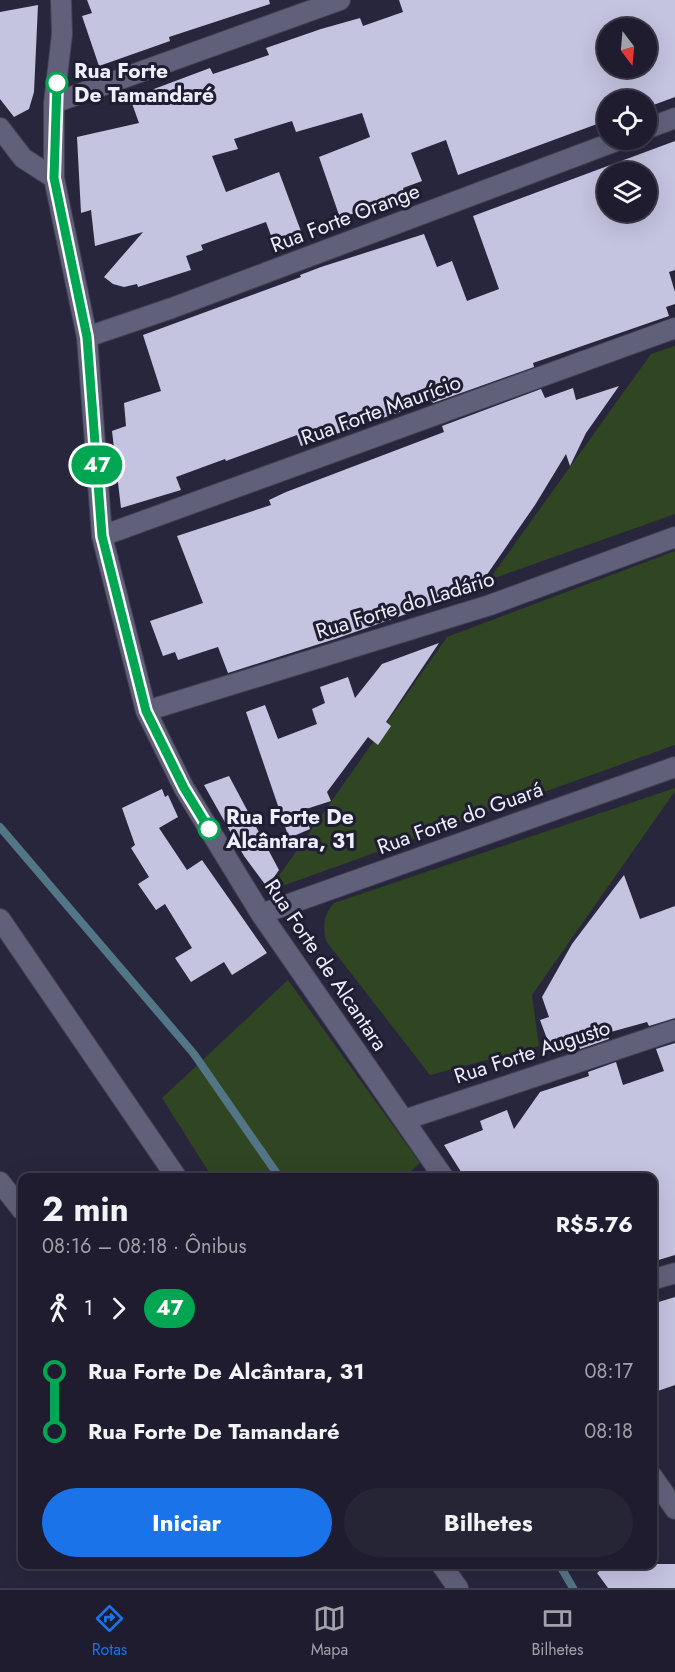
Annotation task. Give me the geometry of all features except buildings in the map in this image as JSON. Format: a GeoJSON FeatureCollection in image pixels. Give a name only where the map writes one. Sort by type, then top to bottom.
{"type":"FeatureCollection","features":[{"type":"Feature","properties":{"kind":"street"},"geometry":{"type":"LineString","coordinates":[[54,178],[54,103],[62,34],[61,0]]}},
{"type":"Feature","properties":{"kind":"street"},"geometry":{"type":"LineString","coordinates":[[54,103],[340,0]]}},
{"type":"Feature","properties":{"kind":"street"},"geometry":{"type":"LineString","coordinates":[[657,125],[675,118]]}},
{"type":"Feature","properties":{"kind":"street"},"geometry":{"type":"LineString","coordinates":[[0,128],[23,158],[54,178]]}},
{"type":"Feature","properties":{"kind":"street","name":"Rua Forte Orange"},"geometry":{"type":"LineString","coordinates":[[87,337],[172,308],[597,148]]}},
{"type":"Feature","properties":{"kind":"street","name":"Rua Forte de Alcantara"},"geometry":{"type":"LineString","coordinates":[[54,178],[87,337],[102,536],[146,711],[184,788],[261,914],[441,1173]]}},
{"type":"Feature","properties":{"kind":"street","name":"Rua Forte Maurício"},"geometry":{"type":"LineString","coordinates":[[102,536],[675,328]]}},
{"type":"Feature","properties":{"kind":"street","name":"Rua Forte do Ladário"},"geometry":{"type":"LineString","coordinates":[[146,711],[490,605],[675,537]]}},
{"type":"Feature","properties":{"kind":"street","name":"Rua Forte do Guará"},"geometry":{"type":"LineString","coordinates":[[261,914],[675,767]]}},
{"type":"Feature","properties":{"kind":"street"},"geometry":{"type":"LineString","coordinates":[[0,919],[174,1173]]}},
{"type":"Feature","properties":{"kind":"street","name":"Rua Forte Augusto"},"geometry":{"type":"LineString","coordinates":[[404,1120],[675,1030]]}},
{"type":"Feature","properties":{"kind":"street"},"geometry":{"type":"LineString","coordinates":[[0,1182],[18,1205]]}},
{"type":"Feature","properties":{"kind":"street"},"geometry":{"type":"LineString","coordinates":[[657,1278],[675,1273]]}},
{"type":"Feature","properties":{"kind":"street"},"geometry":{"type":"LineString","coordinates":[[657,1482],[672,1499]]}},
{"type":"Feature","properties":{"kind":"street"},"geometry":{"type":"LineString","coordinates":[[445,1569],[458,1588]]}},
{"type":"Feature","properties":{"kind":"green space"},"geometry":{"type":"Polygon","coordinates":[[[675,346],[675,514],[489,580],[651,354],[675,346]]]}},
{"type":"Feature","properties":{"kind":"green space"},"geometry":{"type":"Polygon","coordinates":[[[675,551],[675,745],[285,885],[276,880],[447,637],[675,551]]]}},
{"type":"Feature","properties":{"kind":"green space"},"geometry":{"type":"Polygon","coordinates":[[[675,788],[532,995],[539,1046],[430,1075],[326,941],[325,921],[334,903],[675,788]]]}},
{"type":"Feature","properties":{"kind":"green space"},"geometry":{"type":"Polygon","coordinates":[[[288,980],[420,1163],[409,1173],[209,1173],[162,1098],[288,980]]]}},
{"type":"Feature","properties":{"kind":"waterway"},"geometry":{"type":"LineString","coordinates":[[0,827],[194,1054],[277,1173]]}},
{"type":"Feature","properties":{"kind":"waterway"},"geometry":{"type":"LineString","coordinates":[[562,1569],[573,1588]]}},
{"type":"Feature","properties":{"kind":"bus line","name":"47"},"geometry":{"type":"LineString","coordinates":[[57,83],[54,103],[54,178],[87,337],[102,536],[146,711],[184,788],[209,829]]}},
{"type":"Feature","properties":{"kind":"place","name":"Rua Forte De Tamandaré"},"geometry":{"type":"Point","coordinates":[57,83]}},
{"type":"Feature","properties":{"kind":"place","name":"Rua Forte De Alcântara, 31"},"geometry":{"type":"Point","coordinates":[209,829]}}]}
